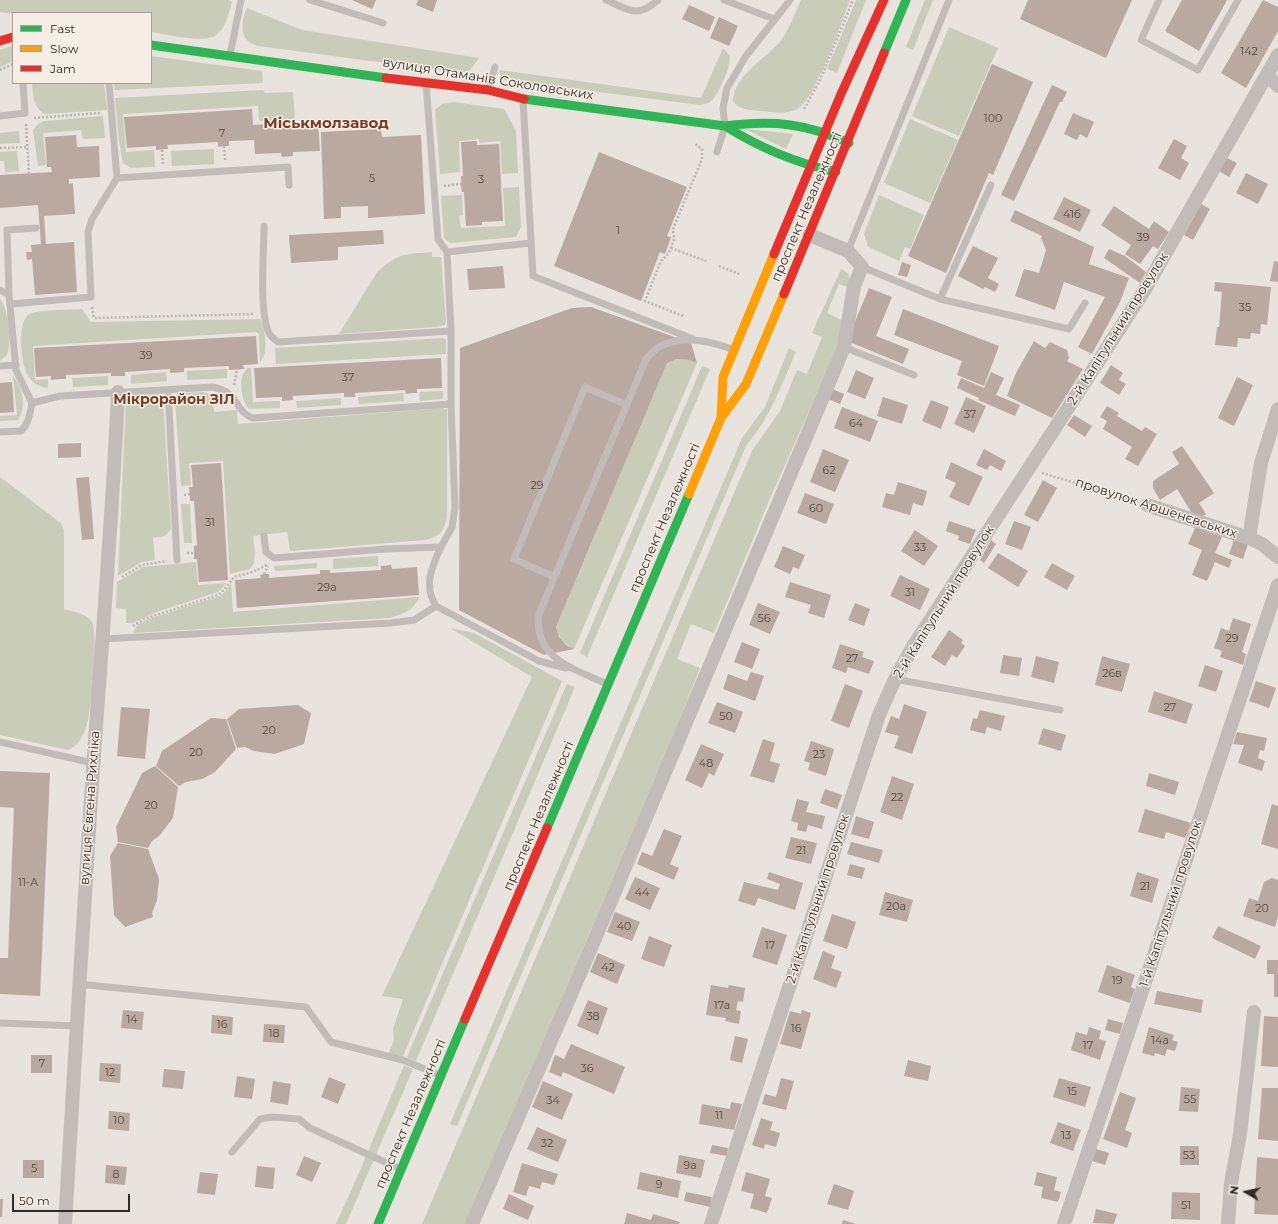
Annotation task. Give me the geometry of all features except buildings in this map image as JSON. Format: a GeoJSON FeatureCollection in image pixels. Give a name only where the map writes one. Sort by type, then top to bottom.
{"type":"FeatureCollection","features":[{"type":"Feature","properties":{"kind":"main road","name":"проспект Незалежності"},"geometry":{"type":"LineString","coordinates":[[721,418],[723,377],[825,132],[884,0]]}},
{"type":"Feature","properties":{"kind":"main road","name":"проспект Незалежності"},"geometry":{"type":"LineString","coordinates":[[380,1223],[721,418],[746,384],[849,143],[906,0]]}},
{"type":"Feature","properties":{"kind":"main road"},"geometry":{"type":"LineString","coordinates":[[0,41],[12,37]]}},
{"type":"Feature","properties":{"kind":"main road","name":"вулиця Отаманів Соколовських"},"geometry":{"type":"LineString","coordinates":[[152,45],[426,83],[488,90],[523,99],[725,126],[763,123],[798,125],[825,132],[849,143]]}},
{"type":"Feature","properties":{"kind":"main road","name":"вулиця Отаманів Соколовських"},"geometry":{"type":"LineString","coordinates":[[725,126],[750,143],[811,167],[836,172]]}},
{"type":"Feature","properties":{"kind":"street","name":"2-й Капітульний провулок"},"geometry":{"type":"LineString","coordinates":[[711,1224],[879,715],[895,679],[914,645],[1144,291],[1278,55]]}},
{"type":"Feature","properties":{"kind":"street"},"geometry":{"type":"LineString","coordinates":[[1267,75],[1278,86]]}},
{"type":"Feature","properties":{"kind":"street"},"geometry":{"type":"LineString","coordinates":[[472,1224],[597,934],[844,347],[854,286],[862,267],[848,251],[810,235]]}},
{"type":"Feature","properties":{"kind":"street","name":"вулиця Євгена Рихліка"},"geometry":{"type":"LineString","coordinates":[[65,1224],[74,1083],[78,984],[103,639],[118,392]]}},
{"type":"Feature","properties":{"kind":"street"},"geometry":{"type":"LineString","coordinates":[[1249,538],[1261,463],[1278,409]]}},
{"type":"Feature","properties":{"kind":"street","name":"провулок Аршенєвських"},"geometry":{"type":"LineString","coordinates":[[1147,505],[1249,538],[1262,544],[1278,557]]}},
{"type":"Feature","properties":{"kind":"street","name":"1-й Капітульний провулок"},"geometry":{"type":"LineString","coordinates":[[1064,1224],[1278,585]]}},
{"type":"Feature","properties":{"kind":"street"},"geometry":{"type":"LineString","coordinates":[[1228,1224],[1231,1184],[1240,1134],[1254,1012]]}},
{"type":"Feature","properties":{"kind":"lane"},"geometry":{"type":"LineString","coordinates":[[230,55],[241,0]]}},
{"type":"Feature","properties":{"kind":"lane"},"geometry":{"type":"LineString","coordinates":[[310,0],[383,23]]}},
{"type":"Feature","properties":{"kind":"lane"},"geometry":{"type":"LineString","coordinates":[[606,0],[636,12],[647,9],[658,0]]}},
{"type":"Feature","properties":{"kind":"lane"},"geometry":{"type":"LineString","coordinates":[[724,0],[774,19]]}},
{"type":"Feature","properties":{"kind":"lane"},"geometry":{"type":"LineString","coordinates":[[717,152],[725,126],[723,108],[727,88],[746,56],[790,0]]}},
{"type":"Feature","properties":{"kind":"lane"},"geometry":{"type":"LineString","coordinates":[[848,251],[949,0]]}},
{"type":"Feature","properties":{"kind":"lane"},"geometry":{"type":"LineString","coordinates":[[1159,0],[1141,40],[1198,70],[1238,0]]}},
{"type":"Feature","properties":{"kind":"lane"},"geometry":{"type":"LineString","coordinates":[[488,90],[495,67]]}},
{"type":"Feature","properties":{"kind":"lane"},"geometry":{"type":"LineString","coordinates":[[426,83],[438,239],[447,252],[451,331],[451,404],[454,508],[452,527],[433,564],[430,576],[430,594],[436,606],[539,661],[570,668]]}},
{"type":"Feature","properties":{"kind":"lane"},"geometry":{"type":"LineString","coordinates":[[0,116],[25,116],[23,84]]}},
{"type":"Feature","properties":{"kind":"lane"},"geometry":{"type":"LineString","coordinates":[[11,304],[91,297],[88,232],[92,219],[117,178],[109,84]]}},
{"type":"Feature","properties":{"kind":"lane"},"geometry":{"type":"LineString","coordinates":[[523,99],[533,209],[531,243],[533,276],[697,340]]}},
{"type":"Feature","properties":{"kind":"lane"},"geometry":{"type":"LineString","coordinates":[[117,178],[288,167],[289,185]]}},
{"type":"Feature","properties":{"kind":"lane"},"geometry":{"type":"LineString","coordinates":[[940,299],[991,185]]}},
{"type":"Feature","properties":{"kind":"lane"},"geometry":{"type":"LineString","coordinates":[[264,226],[264,314],[268,331],[272,338],[278,342],[451,331]]}},
{"type":"Feature","properties":{"kind":"lane"},"geometry":{"type":"LineString","coordinates":[[0,432],[21,431],[26,426],[30,417],[32,403],[16,370],[9,295],[7,230],[36,228]]}},
{"type":"Feature","properties":{"kind":"lane"},"geometry":{"type":"LineString","coordinates":[[447,252],[531,243]]}},
{"type":"Feature","properties":{"kind":"lane"},"geometry":{"type":"LineString","coordinates":[[862,267],[940,299],[1069,329],[1085,303]]}},
{"type":"Feature","properties":{"kind":"lane"},"geometry":{"type":"LineString","coordinates":[[0,290],[9,295]]}},
{"type":"Feature","properties":{"kind":"lane"},"geometry":{"type":"LineString","coordinates":[[608,685],[570,668],[550,654],[541,640],[537,626],[539,614],[646,359],[659,347],[678,341],[711,341],[734,350]]}},
{"type":"Feature","properties":{"kind":"lane"},"geometry":{"type":"LineString","coordinates":[[844,347],[914,375]]}},
{"type":"Feature","properties":{"kind":"lane"},"geometry":{"type":"LineString","coordinates":[[0,366],[16,365]]}},
{"type":"Feature","properties":{"kind":"lane"},"geometry":{"type":"LineString","coordinates":[[32,403],[60,396],[213,387],[222,389],[235,398],[247,416],[253,418],[451,404]]}},
{"type":"Feature","properties":{"kind":"lane"},"geometry":{"type":"LineString","coordinates":[[554,577],[514,559],[585,387],[627,405]]}},
{"type":"Feature","properties":{"kind":"lane"},"geometry":{"type":"LineString","coordinates":[[168,390],[177,560]]}},
{"type":"Feature","properties":{"kind":"lane"},"geometry":{"type":"LineString","coordinates":[[264,536],[266,552],[274,558],[385,549],[441,547]]}},
{"type":"Feature","properties":{"kind":"lane"},"geometry":{"type":"LineString","coordinates":[[103,639],[391,623],[414,620],[436,606]]}},
{"type":"Feature","properties":{"kind":"lane"},"geometry":{"type":"LineString","coordinates":[[895,679],[1060,710]]}},
{"type":"Feature","properties":{"kind":"lane"},"geometry":{"type":"LineString","coordinates":[[0,742],[93,763]]}},
{"type":"Feature","properties":{"kind":"lane"},"geometry":{"type":"LineString","coordinates":[[78,984],[306,1007],[331,1042],[403,1060],[442,1076]]}},
{"type":"Feature","properties":{"kind":"lane"},"geometry":{"type":"LineString","coordinates":[[0,1023],[76,1026]]}},
{"type":"Feature","properties":{"kind":"lane"},"geometry":{"type":"LineString","coordinates":[[232,1152],[260,1119],[272,1117],[299,1119],[310,1128],[402,1170]]}},
{"type":"Feature","properties":{"kind":"path"},"geometry":{"type":"LineString","coordinates":[[799,113],[805,108],[815,90],[853,0]]}},
{"type":"Feature","properties":{"kind":"path"},"geometry":{"type":"LineString","coordinates":[[0,70],[12,64]]}},
{"type":"Feature","properties":{"kind":"path"},"geometry":{"type":"LineString","coordinates":[[29,174],[25,116],[112,112]]}},
{"type":"Feature","properties":{"kind":"path"},"geometry":{"type":"LineString","coordinates":[[683,316],[645,301],[661,261],[671,248],[674,239],[673,229],[702,159],[702,149],[695,144]]}},
{"type":"Feature","properties":{"kind":"path"},"geometry":{"type":"LineString","coordinates":[[0,148],[27,147]]}},
{"type":"Feature","properties":{"kind":"path"},"geometry":{"type":"LineString","coordinates":[[434,186],[461,184]]}},
{"type":"Feature","properties":{"kind":"path"},"geometry":{"type":"LineString","coordinates":[[671,248],[706,261]]}},
{"type":"Feature","properties":{"kind":"path"},"geometry":{"type":"LineString","coordinates":[[719,266],[739,274]]}},
{"type":"Feature","properties":{"kind":"path"},"geometry":{"type":"LineString","coordinates":[[91,297],[94,318],[264,314]]}},
{"type":"Feature","properties":{"kind":"path"},"geometry":{"type":"LineString","coordinates":[[84,306],[92,305]]}},
{"type":"Feature","properties":{"kind":"path","name":"провулок Аршенєвських"},"geometry":{"type":"LineString","coordinates":[[1028,469],[1098,488],[1147,505]]}},
{"type":"Feature","properties":{"kind":"path"},"geometry":{"type":"LineString","coordinates":[[116,580],[142,564],[177,560]]}},
{"type":"Feature","properties":{"kind":"path"},"geometry":{"type":"LineString","coordinates":[[130,629],[144,619],[218,595],[234,577],[250,573],[269,564]]}},
{"type":"Feature","properties":{"kind":"green space"},"geometry":{"type":"Polygon","coordinates":[[[0,0],[228,0],[232,2],[227,20],[219,32],[211,38],[204,39],[152,32],[152,12],[12,12],[12,14],[0,12],[0,0]]]}},
{"type":"Feature","properties":{"kind":"green space"},"geometry":{"type":"Polygon","coordinates":[[[801,0],[850,0],[820,76],[812,91],[797,109],[789,112],[779,113],[753,110],[738,106],[733,101],[735,91],[739,83],[752,67],[782,39],[801,0]]]}},
{"type":"Feature","properties":{"kind":"green space"},"geometry":{"type":"Polygon","coordinates":[[[856,0],[866,0],[837,73],[827,69],[856,0]]]}},
{"type":"Feature","properties":{"kind":"green space"},"geometry":{"type":"Polygon","coordinates":[[[925,0],[933,0],[913,50],[906,47],[925,0]]]}},
{"type":"Feature","properties":{"kind":"green space"},"geometry":{"type":"Polygon","coordinates":[[[247,8],[302,30],[479,58],[470,70],[461,73],[258,46],[252,44],[244,36],[243,20],[247,8]]]}},
{"type":"Feature","properties":{"kind":"green space"},"geometry":{"type":"Polygon","coordinates":[[[949,27],[998,48],[959,136],[912,116],[949,27]]]}},
{"type":"Feature","properties":{"kind":"green space"},"geometry":{"type":"Polygon","coordinates":[[[12,46],[12,61],[0,67],[0,50],[12,46]]]}},
{"type":"Feature","properties":{"kind":"green space"},"geometry":{"type":"Polygon","coordinates":[[[723,48],[730,56],[729,66],[725,78],[713,100],[700,105],[504,80],[500,74],[500,70],[701,98],[723,48]]]}},
{"type":"Feature","properties":{"kind":"green space"},"geometry":{"type":"Polygon","coordinates":[[[152,56],[262,71],[263,83],[115,90],[114,84],[152,84],[152,56]]]}},
{"type":"Feature","properties":{"kind":"green space"},"geometry":{"type":"Polygon","coordinates":[[[32,84],[104,84],[107,110],[45,114],[38,108],[33,97],[32,84]]]}},
{"type":"Feature","properties":{"kind":"green space"},"geometry":{"type":"Polygon","coordinates":[[[263,90],[265,93],[293,92],[295,119],[259,121],[258,106],[123,114],[126,152],[154,150],[155,167],[131,168],[123,163],[119,141],[115,98],[263,90]]]}},
{"type":"Feature","properties":{"kind":"green space"},"geometry":{"type":"Polygon","coordinates":[[[454,102],[504,109],[516,131],[518,173],[502,174],[500,141],[479,143],[479,139],[459,141],[460,172],[440,174],[435,110],[442,104],[454,102]]]}},
{"type":"Feature","properties":{"kind":"green space"},"geometry":{"type":"Polygon","coordinates":[[[103,116],[105,138],[83,139],[81,130],[43,133],[46,165],[38,166],[33,130],[38,124],[45,121],[103,116]]]}},
{"type":"Feature","properties":{"kind":"green space"},"geometry":{"type":"Polygon","coordinates":[[[910,119],[958,140],[930,203],[884,183],[910,119]]]}},
{"type":"Feature","properties":{"kind":"green space"},"geometry":{"type":"Polygon","coordinates":[[[745,129],[793,134],[786,149],[745,129]]]}},
{"type":"Feature","properties":{"kind":"green space"},"geometry":{"type":"Polygon","coordinates":[[[19,131],[20,143],[0,144],[0,133],[19,131]]]}},
{"type":"Feature","properties":{"kind":"green space"},"geometry":{"type":"Polygon","coordinates":[[[214,149],[214,164],[172,166],[171,151],[214,149]]]}},
{"type":"Feature","properties":{"kind":"green space"},"geometry":{"type":"Polygon","coordinates":[[[17,151],[19,171],[5,172],[4,161],[0,161],[0,152],[17,151]]]}},
{"type":"Feature","properties":{"kind":"green space"},"geometry":{"type":"Polygon","coordinates":[[[519,187],[521,227],[516,237],[450,243],[444,238],[441,196],[462,195],[463,215],[459,216],[461,228],[505,226],[503,188],[519,187]]]}},
{"type":"Feature","properties":{"kind":"green space"},"geometry":{"type":"Polygon","coordinates":[[[879,195],[924,215],[910,249],[905,247],[899,261],[868,247],[864,234],[879,195]]]}},
{"type":"Feature","properties":{"kind":"green space"},"geometry":{"type":"Polygon","coordinates":[[[432,252],[432,257],[441,257],[445,325],[436,327],[339,334],[377,272],[391,261],[402,256],[415,253],[432,252]]]}},
{"type":"Feature","properties":{"kind":"green space"},"geometry":{"type":"Polygon","coordinates":[[[841,269],[847,272],[849,276],[848,287],[839,284],[827,313],[843,321],[843,331],[824,378],[771,496],[714,633],[691,624],[677,659],[700,668],[675,732],[466,1224],[422,1224],[752,451],[780,411],[797,370],[807,374],[822,337],[812,333],[841,269]]]}},
{"type":"Feature","properties":{"kind":"green space"},"geometry":{"type":"Polygon","coordinates":[[[0,299],[6,311],[9,327],[9,350],[7,355],[0,361],[0,299]]]}},
{"type":"Feature","properties":{"kind":"green space"},"geometry":{"type":"Polygon","coordinates":[[[82,309],[91,322],[260,319],[265,335],[263,359],[260,362],[259,334],[256,332],[33,346],[35,380],[48,379],[48,388],[37,385],[28,376],[22,354],[21,335],[25,320],[28,315],[32,313],[54,310],[82,309]]]}},
{"type":"Feature","properties":{"kind":"green space"},"geometry":{"type":"Polygon","coordinates":[[[443,338],[446,340],[446,354],[276,364],[275,348],[443,338]]]}},
{"type":"Feature","properties":{"kind":"green space"},"geometry":{"type":"Polygon","coordinates":[[[789,348],[796,352],[769,412],[747,444],[457,1126],[450,1124],[742,438],[765,407],[789,348]]]}},
{"type":"Feature","properties":{"kind":"green space"},"geometry":{"type":"Polygon","coordinates":[[[677,359],[689,360],[697,363],[574,649],[562,641],[556,627],[667,363],[677,359]]]}},
{"type":"Feature","properties":{"kind":"green space"},"geometry":{"type":"Polygon","coordinates":[[[702,366],[710,369],[587,657],[580,653],[702,366]]]}},
{"type":"Feature","properties":{"kind":"green space"},"geometry":{"type":"Polygon","coordinates":[[[248,368],[251,368],[253,402],[280,401],[280,408],[249,409],[244,400],[241,388],[242,377],[248,368]]]}},
{"type":"Feature","properties":{"kind":"green space"},"geometry":{"type":"Polygon","coordinates":[[[227,369],[227,378],[187,380],[187,371],[227,369]]]}},
{"type":"Feature","properties":{"kind":"green space"},"geometry":{"type":"Polygon","coordinates":[[[166,372],[167,381],[131,384],[131,375],[166,372]]]}},
{"type":"Feature","properties":{"kind":"green space"},"geometry":{"type":"Polygon","coordinates":[[[13,376],[19,386],[23,398],[21,415],[18,420],[0,421],[0,416],[17,415],[13,376]]]}},
{"type":"Feature","properties":{"kind":"green space"},"geometry":{"type":"Polygon","coordinates":[[[108,376],[108,385],[73,387],[72,378],[108,376]]]}},
{"type":"Feature","properties":{"kind":"green space"},"geometry":{"type":"Polygon","coordinates":[[[443,391],[443,398],[441,399],[420,401],[419,392],[443,391]]]}},
{"type":"Feature","properties":{"kind":"green space"},"geometry":{"type":"Polygon","coordinates":[[[204,392],[212,396],[214,412],[237,410],[238,424],[443,408],[447,410],[447,517],[442,530],[434,537],[425,540],[290,551],[287,532],[253,536],[255,554],[254,563],[250,569],[230,574],[223,461],[189,463],[191,485],[181,486],[175,400],[182,393],[204,392]]]}},
{"type":"Feature","properties":{"kind":"green space"},"geometry":{"type":"Polygon","coordinates":[[[403,393],[404,401],[359,404],[358,397],[403,393]]]}},
{"type":"Feature","properties":{"kind":"green space"},"geometry":{"type":"Polygon","coordinates":[[[158,394],[162,401],[164,414],[171,529],[165,536],[153,538],[155,560],[142,562],[118,576],[126,401],[132,398],[132,395],[158,394]]]}},
{"type":"Feature","properties":{"kind":"green space"},"geometry":{"type":"Polygon","coordinates":[[[341,398],[341,405],[297,408],[296,401],[341,398]]]}},
{"type":"Feature","properties":{"kind":"green space"},"geometry":{"type":"Polygon","coordinates":[[[0,477],[61,523],[64,531],[64,609],[76,612],[89,619],[92,622],[94,629],[94,655],[89,716],[83,736],[75,746],[68,750],[0,735],[0,477]]]}},
{"type":"Feature","properties":{"kind":"green space"},"geometry":{"type":"Polygon","coordinates":[[[181,504],[190,504],[192,543],[184,543],[181,504]]]}},
{"type":"Feature","properties":{"kind":"green space"},"geometry":{"type":"Polygon","coordinates":[[[378,556],[378,566],[333,569],[333,559],[378,556]]]}},
{"type":"Feature","properties":{"kind":"green space"},"geometry":{"type":"Polygon","coordinates":[[[196,562],[198,585],[227,583],[218,592],[154,613],[133,623],[126,623],[126,609],[116,608],[117,582],[143,567],[196,562]]]}},
{"type":"Feature","properties":{"kind":"green space"},"geometry":{"type":"Polygon","coordinates":[[[317,563],[317,568],[275,571],[274,566],[317,563]]]}},
{"type":"Feature","properties":{"kind":"green space"},"geometry":{"type":"Polygon","coordinates":[[[231,583],[233,612],[419,597],[411,609],[389,618],[133,633],[138,625],[146,620],[220,596],[226,591],[231,583]]]}},
{"type":"Feature","properties":{"kind":"green space"},"geometry":{"type":"Polygon","coordinates":[[[450,628],[474,633],[562,681],[403,1056],[388,1054],[394,1040],[393,1029],[403,999],[382,996],[532,677],[450,628]]]}},
{"type":"Feature","properties":{"kind":"green space"},"geometry":{"type":"Polygon","coordinates":[[[567,684],[575,687],[416,1061],[407,1057],[567,684]]]}},
{"type":"Feature","properties":{"kind":"green space"},"geometry":{"type":"Polygon","coordinates":[[[404,1065],[413,1069],[346,1224],[336,1224],[359,1173],[404,1065]]]}},
{"type":"Feature","properties":{"kind":"traffic: fast"},"geometry":{"type":"LineString","coordinates":[[884,53],[906,0]]}},
{"type":"Feature","properties":{"kind":"traffic: fast"},"geometry":{"type":"LineString","coordinates":[[152,45],[386,78]]}},
{"type":"Feature","properties":{"kind":"traffic: fast"},"geometry":{"type":"LineString","coordinates":[[524,99],[725,126],[774,123],[803,127],[833,136],[849,143]]}},
{"type":"Feature","properties":{"kind":"traffic: fast"},"geometry":{"type":"LineString","coordinates":[[725,126],[751,141],[779,154],[836,172]]}},
{"type":"Feature","properties":{"kind":"traffic: fast"},"geometry":{"type":"LineString","coordinates":[[547,828],[689,494]]}},
{"type":"Feature","properties":{"kind":"traffic: fast"},"geometry":{"type":"LineString","coordinates":[[378,1224],[465,1019]]}},
{"type":"Feature","properties":{"kind":"traffic: slow"},"geometry":{"type":"LineString","coordinates":[[721,418],[723,377],[774,254]]}},
{"type":"Feature","properties":{"kind":"traffic: slow"},"geometry":{"type":"LineString","coordinates":[[689,494],[721,418],[746,384],[784,294]]}},
{"type":"Feature","properties":{"kind":"traffic: jam"},"geometry":{"type":"LineString","coordinates":[[774,254],[841,94],[884,0]]}},
{"type":"Feature","properties":{"kind":"traffic: jam"},"geometry":{"type":"LineString","coordinates":[[0,41],[12,37]]}},
{"type":"Feature","properties":{"kind":"traffic: jam"},"geometry":{"type":"LineString","coordinates":[[784,294],[884,53]]}},
{"type":"Feature","properties":{"kind":"traffic: jam"},"geometry":{"type":"LineString","coordinates":[[386,78],[488,90],[524,99]]}},
{"type":"Feature","properties":{"kind":"traffic: jam"},"geometry":{"type":"LineString","coordinates":[[465,1019],[547,828]]}},
{"type":"Feature","properties":{"kind":"district","name":"Міськмолзавод"},"geometry":{"type":"Point","coordinates":[326,124]}},
{"type":"Feature","properties":{"kind":"district","name":"Мікрорайон ЗІЛ"},"geometry":{"type":"Point","coordinates":[174,400]}}]}
